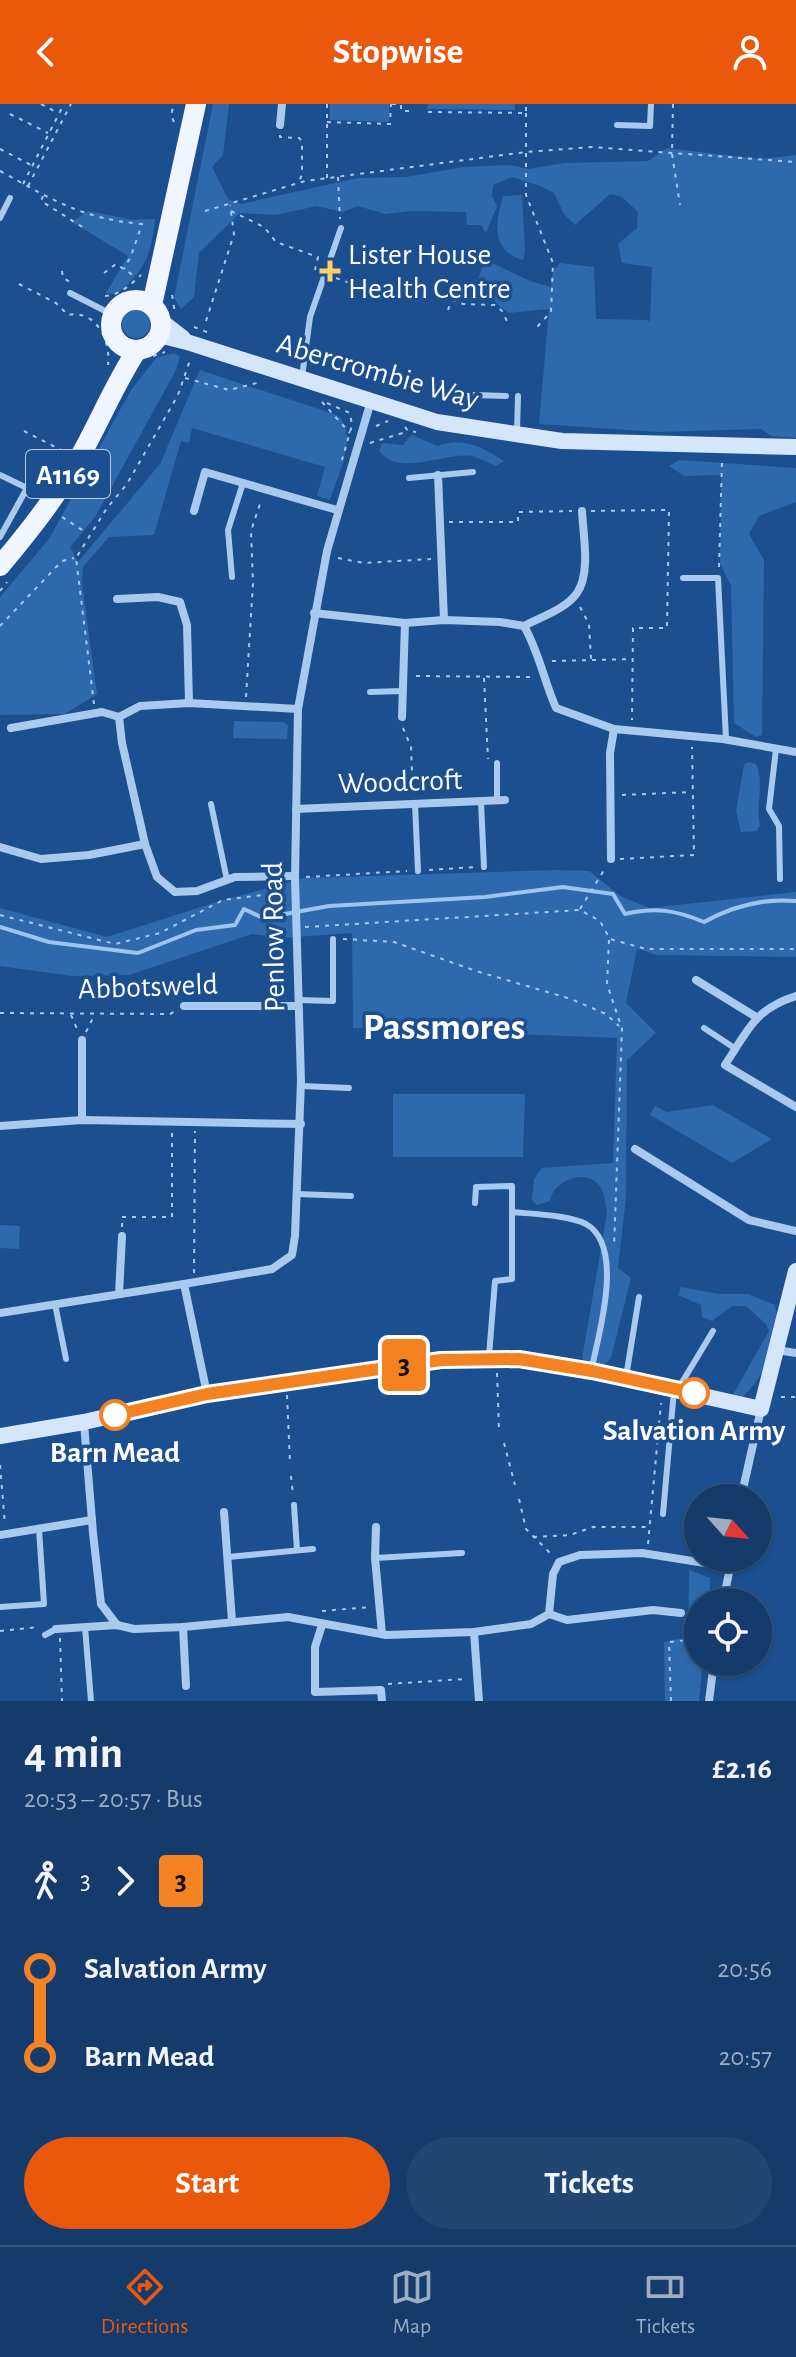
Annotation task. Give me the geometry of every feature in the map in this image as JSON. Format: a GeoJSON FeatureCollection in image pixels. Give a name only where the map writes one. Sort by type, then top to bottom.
{"type":"FeatureCollection","features":[{"type":"Feature","properties":{"kind":"main road"},"geometry":{"type":"LineString","coordinates":[[155,283],[119,309],[112,332],[136,351],[150,346],[163,326],[155,283],[193,105]]}},
{"type":"Feature","properties":{"kind":"main road"},"geometry":{"type":"LineString","coordinates":[[119,309],[139,300],[163,326]]}},
{"type":"Feature","properties":{"kind":"main road","name":"A1169"},"geometry":{"type":"LineString","coordinates":[[4,573],[101,418],[113,374],[136,351]]}},
{"type":"Feature","properties":{"kind":"street"},"geometry":{"type":"LineString","coordinates":[[280,125],[282,104]]}},
{"type":"Feature","properties":{"kind":"street","name":"Abercrombie Way"},"geometry":{"type":"LineString","coordinates":[[163,326],[191,342],[437,422],[562,441],[796,447]]}},
{"type":"Feature","properties":{"kind":"street","name":"Penlow Road"},"geometry":{"type":"LineString","coordinates":[[184,1284],[272,1269],[292,1255],[301,1124],[295,891],[298,709],[327,551],[371,400]]}},
{"type":"Feature","properties":{"kind":"street"},"geometry":{"type":"LineString","coordinates":[[194,511],[205,472],[337,510]]}},
{"type":"Feature","properties":{"kind":"street"},"geometry":{"type":"LineString","coordinates":[[438,475],[444,620]]}},
{"type":"Feature","properties":{"kind":"street"},"geometry":{"type":"LineString","coordinates":[[314,613],[405,623],[444,620],[524,626],[564,605],[578,592],[584,572],[582,511]]}},
{"type":"Feature","properties":{"kind":"street"},"geometry":{"type":"LineString","coordinates":[[117,599],[158,597],[180,602],[187,625],[189,703]]}},
{"type":"Feature","properties":{"kind":"street"},"geometry":{"type":"LineString","coordinates":[[402,717],[405,623]]}},
{"type":"Feature","properties":{"kind":"street"},"geometry":{"type":"LineString","coordinates":[[524,626],[535,646],[542,677],[556,708],[614,729],[726,739],[796,752]]}},
{"type":"Feature","properties":{"kind":"street"},"geometry":{"type":"LineString","coordinates":[[11,728],[102,712],[119,717],[140,706],[189,703],[298,709]]}},
{"type":"Feature","properties":{"kind":"street"},"geometry":{"type":"LineString","coordinates":[[119,717],[145,844],[157,877],[175,892],[197,891],[235,877],[295,877]]}},
{"type":"Feature","properties":{"kind":"street"},"geometry":{"type":"LineString","coordinates":[[611,859],[610,753],[614,729]]}},
{"type":"Feature","properties":{"kind":"street","name":"Woodcroft"},"geometry":{"type":"LineString","coordinates":[[296,809],[501,801]]}},
{"type":"Feature","properties":{"kind":"street"},"geometry":{"type":"LineString","coordinates":[[0,847],[41,859],[89,855],[145,844]]}},
{"type":"Feature","properties":{"kind":"street"},"geometry":{"type":"LineString","coordinates":[[696,980],[756,1017]]}},
{"type":"Feature","properties":{"kind":"street"},"geometry":{"type":"LineString","coordinates":[[796,996],[783,1000],[756,1017],[725,1065],[796,1107]]}},
{"type":"Feature","properties":{"kind":"street","name":"Abbotsweld"},"geometry":{"type":"LineString","coordinates":[[184,1006],[298,1003]]}},
{"type":"Feature","properties":{"kind":"street","name":"Abbotsweld"},"geometry":{"type":"LineString","coordinates":[[82,1040],[82,1120]]}},
{"type":"Feature","properties":{"kind":"street"},"geometry":{"type":"LineString","coordinates":[[0,1126],[82,1120],[301,1124]]}},
{"type":"Feature","properties":{"kind":"street"},"geometry":{"type":"LineString","coordinates":[[635,1149],[749,1220],[796,1231]]}},
{"type":"Feature","properties":{"kind":"street"},"geometry":{"type":"LineString","coordinates":[[119,1294],[122,1236]]}},
{"type":"Feature","properties":{"kind":"street"},"geometry":{"type":"LineString","coordinates":[[744,1484],[796,1271]]}},
{"type":"Feature","properties":{"kind":"street"},"geometry":{"type":"LineString","coordinates":[[0,1313],[184,1284],[207,1394]]}},
{"type":"Feature","properties":{"kind":"street"},"geometry":{"type":"LineString","coordinates":[[777,1350],[796,1353]]}},
{"type":"Feature","properties":{"kind":"street"},"geometry":{"type":"LineString","coordinates":[[0,1436],[84,1422],[207,1394],[441,1360],[519,1359],[763,1403]]}},
{"type":"Feature","properties":{"kind":"street"},"geometry":{"type":"LineString","coordinates":[[84,1422],[101,1604],[117,1625]]}},
{"type":"Feature","properties":{"kind":"street"},"geometry":{"type":"LineString","coordinates":[[224,1512],[232,1621]]}},
{"type":"Feature","properties":{"kind":"street"},"geometry":{"type":"LineString","coordinates":[[3,1534],[92,1520]]}},
{"type":"Feature","properties":{"kind":"street"},"geometry":{"type":"LineString","coordinates":[[376,1527],[375,1558],[382,1634]]}},
{"type":"Feature","properties":{"kind":"street"},"geometry":{"type":"LineString","coordinates":[[58,1629],[117,1625],[134,1629],[183,1627],[288,1617],[382,1634],[474,1632],[531,1624],[549,1614],[553,1574],[559,1562],[580,1555],[647,1554],[684,1558]]}},
{"type":"Feature","properties":{"kind":"street"},"geometry":{"type":"LineString","coordinates":[[549,1614],[567,1620],[653,1610],[681,1613]]}},
{"type":"Feature","properties":{"kind":"street"},"geometry":{"type":"LineString","coordinates":[[322,1625],[315,1647],[315,1692],[381,1690],[382,1701]]}},
{"type":"Feature","properties":{"kind":"street"},"geometry":{"type":"LineString","coordinates":[[183,1627],[186,1686]]}},
{"type":"Feature","properties":{"kind":"street"},"geometry":{"type":"LineString","coordinates":[[474,1632],[479,1701]]}},
{"type":"Feature","properties":{"kind":"street"},"geometry":{"type":"LineString","coordinates":[[709,1701],[712,1676]]}},
{"type":"Feature","properties":{"kind":"lane"},"geometry":{"type":"LineString","coordinates":[[617,125],[650,126],[651,104]]}},
{"type":"Feature","properties":{"kind":"lane"},"geometry":{"type":"LineString","coordinates":[[0,218],[10,198]]}},
{"type":"Feature","properties":{"kind":"lane"},"geometry":{"type":"LineString","coordinates":[[301,380],[310,317],[341,228]]}},
{"type":"Feature","properties":{"kind":"lane"},"geometry":{"type":"LineString","coordinates":[[70,293],[119,309]]}},
{"type":"Feature","properties":{"kind":"lane"},"geometry":{"type":"LineString","coordinates":[[443,394],[506,396]]}},
{"type":"Feature","properties":{"kind":"lane"},"geometry":{"type":"LineString","coordinates":[[517,435],[518,396]]}},
{"type":"Feature","properties":{"kind":"lane"},"geometry":{"type":"LineString","coordinates":[[409,478],[473,472]]}},
{"type":"Feature","properties":{"kind":"lane"},"geometry":{"type":"LineString","coordinates":[[0,475],[27,488],[0,537]]}},
{"type":"Feature","properties":{"kind":"lane"},"geometry":{"type":"LineString","coordinates":[[232,577],[228,530],[243,483]]}},
{"type":"Feature","properties":{"kind":"lane"},"geometry":{"type":"LineString","coordinates":[[683,578],[718,578],[726,739]]}},
{"type":"Feature","properties":{"kind":"lane"},"geometry":{"type":"LineString","coordinates":[[370,692],[403,691]]}},
{"type":"Feature","properties":{"kind":"lane"},"geometry":{"type":"LineString","coordinates":[[776,749],[769,809],[779,826],[780,879]]}},
{"type":"Feature","properties":{"kind":"lane"},"geometry":{"type":"LineString","coordinates":[[497,763],[501,801]]}},
{"type":"Feature","properties":{"kind":"lane"},"geometry":{"type":"LineString","coordinates":[[481,802],[484,867]]}},
{"type":"Feature","properties":{"kind":"lane"},"geometry":{"type":"LineString","coordinates":[[211,804],[227,880]]}},
{"type":"Feature","properties":{"kind":"lane"},"geometry":{"type":"LineString","coordinates":[[414,804],[418,871]]}},
{"type":"Feature","properties":{"kind":"lane"},"geometry":{"type":"LineString","coordinates":[[298,1003],[333,1001],[333,939]]}},
{"type":"Feature","properties":{"kind":"lane"},"geometry":{"type":"LineString","coordinates":[[704,1028],[736,1049]]}},
{"type":"Feature","properties":{"kind":"lane"},"geometry":{"type":"LineString","coordinates":[[301,1086],[349,1088]]}},
{"type":"Feature","properties":{"kind":"lane"},"geometry":{"type":"LineString","coordinates":[[475,1203],[476,1187],[512,1186],[512,1279],[495,1281],[493,1360]]}},
{"type":"Feature","properties":{"kind":"lane"},"geometry":{"type":"LineString","coordinates":[[297,1194],[351,1196]]}},
{"type":"Feature","properties":{"kind":"lane"},"geometry":{"type":"LineString","coordinates":[[512,1212],[584,1223],[598,1233],[606,1257],[606,1281],[592,1371]]}},
{"type":"Feature","properties":{"kind":"lane"},"geometry":{"type":"LineString","coordinates":[[626,1378],[639,1297]]}},
{"type":"Feature","properties":{"kind":"lane"},"geometry":{"type":"LineString","coordinates":[[55,1304],[66,1359]]}},
{"type":"Feature","properties":{"kind":"lane"},"geometry":{"type":"LineString","coordinates":[[663,1514],[672,1388],[713,1331]]}},
{"type":"Feature","properties":{"kind":"lane"},"geometry":{"type":"LineString","coordinates":[[294,1505],[297,1550]]}},
{"type":"Feature","properties":{"kind":"lane"},"geometry":{"type":"LineString","coordinates":[[0,1607],[44,1604],[39,1529]]}},
{"type":"Feature","properties":{"kind":"lane"},"geometry":{"type":"LineString","coordinates":[[228,1557],[313,1549]]}},
{"type":"Feature","properties":{"kind":"lane"},"geometry":{"type":"LineString","coordinates":[[375,1558],[462,1553]]}},
{"type":"Feature","properties":{"kind":"lane"},"geometry":{"type":"LineString","coordinates":[[85,1627],[91,1701]]}},
{"type":"Feature","properties":{"kind":"lane"},"geometry":{"type":"LineString","coordinates":[[45,1635],[58,1629]]}},
{"type":"Feature","properties":{"kind":"path"},"geometry":{"type":"LineString","coordinates":[[41,104],[59,113]]}},
{"type":"Feature","properties":{"kind":"path"},"geometry":{"type":"LineString","coordinates":[[23,184],[64,104]]}},
{"type":"Feature","properties":{"kind":"path"},"geometry":{"type":"LineString","coordinates":[[28,187],[71,104]]}},
{"type":"Feature","properties":{"kind":"path"},"geometry":{"type":"LineString","coordinates":[[327,104],[327,178]]}},
{"type":"Feature","properties":{"kind":"path"},"geometry":{"type":"LineString","coordinates":[[327,122],[390,124],[391,104],[401,104],[401,111],[412,111]]}},
{"type":"Feature","properties":{"kind":"path"},"geometry":{"type":"LineString","coordinates":[[526,104],[526,195],[553,263],[551,312],[537,327]]}},
{"type":"Feature","properties":{"kind":"path"},"geometry":{"type":"LineString","coordinates":[[673,104],[672,154],[680,205]]}},
{"type":"Feature","properties":{"kind":"path"},"geometry":{"type":"LineString","coordinates":[[428,112],[526,113]]}},
{"type":"Feature","properties":{"kind":"path"},"geometry":{"type":"LineString","coordinates":[[10,114],[49,134]]}},
{"type":"Feature","properties":{"kind":"path"},"geometry":{"type":"LineString","coordinates":[[280,125],[280,137],[299,138],[302,141],[302,175],[298,183]]}},
{"type":"Feature","properties":{"kind":"path"},"geometry":{"type":"LineString","coordinates":[[205,211],[298,183],[526,152],[591,147],[796,162]]}},
{"type":"Feature","properties":{"kind":"path"},"geometry":{"type":"LineString","coordinates":[[0,149],[32,165]]}},
{"type":"Feature","properties":{"kind":"path"},"geometry":{"type":"LineString","coordinates":[[0,171],[78,212],[110,222],[142,224],[124,269]]}},
{"type":"Feature","properties":{"kind":"path"},"geometry":{"type":"LineString","coordinates":[[338,176],[341,228]]}},
{"type":"Feature","properties":{"kind":"path"},"geometry":{"type":"LineString","coordinates":[[44,195],[41,201],[84,228]]}},
{"type":"Feature","properties":{"kind":"path"},"geometry":{"type":"LineString","coordinates":[[206,321],[234,234],[230,204]]}},
{"type":"Feature","properties":{"kind":"path"},"geometry":{"type":"LineString","coordinates":[[231,211],[264,227],[276,242],[318,257],[314,269],[381,294],[435,293],[463,304],[495,305],[509,325]]}},
{"type":"Feature","properties":{"kind":"path"},"geometry":{"type":"LineString","coordinates":[[104,273],[116,264],[155,283],[163,326],[136,351]]}},
{"type":"Feature","properties":{"kind":"path"},"geometry":{"type":"LineString","coordinates":[[19,284],[56,303],[68,315],[84,314],[98,325],[113,374]]}},
{"type":"Feature","properties":{"kind":"path"},"geometry":{"type":"LineString","coordinates":[[448,310],[452,301]]}},
{"type":"Feature","properties":{"kind":"path"},"geometry":{"type":"LineString","coordinates":[[95,713],[76,558],[127,484],[178,395],[191,342],[209,333]]}},
{"type":"Feature","properties":{"kind":"path"},"geometry":{"type":"LineString","coordinates":[[184,378],[229,390],[261,382],[247,377]]}},
{"type":"Feature","properties":{"kind":"path"},"geometry":{"type":"LineString","coordinates":[[339,468],[350,433],[352,425],[350,413],[321,401],[350,433]]}},
{"type":"Feature","properties":{"kind":"path"},"geometry":{"type":"LineString","coordinates":[[373,428],[388,421],[405,426],[408,431]]}},
{"type":"Feature","properties":{"kind":"path"},"geometry":{"type":"LineString","coordinates":[[24,431],[66,453]]}},
{"type":"Feature","properties":{"kind":"path"},"geometry":{"type":"LineString","coordinates":[[369,436],[365,444],[408,431],[422,432]]}},
{"type":"Feature","properties":{"kind":"path"},"geometry":{"type":"LineString","coordinates":[[718,578],[722,460]]}},
{"type":"Feature","properties":{"kind":"path"},"geometry":{"type":"LineString","coordinates":[[246,706],[253,583],[251,531],[265,489]]}},
{"type":"Feature","properties":{"kind":"path"},"geometry":{"type":"LineString","coordinates":[[440,522],[518,522],[518,512],[669,510],[667,628],[633,628],[632,731]]}},
{"type":"Feature","properties":{"kind":"path"},"geometry":{"type":"LineString","coordinates":[[58,514],[89,535]]}},
{"type":"Feature","properties":{"kind":"path"},"geometry":{"type":"LineString","coordinates":[[327,551],[332,556],[364,563],[441,558]]}},
{"type":"Feature","properties":{"kind":"path"},"geometry":{"type":"LineString","coordinates":[[0,626],[62,561],[76,558]]}},
{"type":"Feature","properties":{"kind":"path"},"geometry":{"type":"LineString","coordinates":[[0,591],[4,573]]}},
{"type":"Feature","properties":{"kind":"path"},"geometry":{"type":"LineString","coordinates":[[574,595],[589,624],[591,660]]}},
{"type":"Feature","properties":{"kind":"path"},"geometry":{"type":"LineString","coordinates":[[539,661],[633,659]]}},
{"type":"Feature","properties":{"kind":"path"},"geometry":{"type":"LineString","coordinates":[[404,676],[542,677]]}},
{"type":"Feature","properties":{"kind":"path"},"geometry":{"type":"LineString","coordinates":[[484,676],[487,759],[497,763]]}},
{"type":"Feature","properties":{"kind":"path"},"geometry":{"type":"LineString","coordinates":[[402,717],[404,734],[411,747],[414,804]]}},
{"type":"Feature","properties":{"kind":"path"},"geometry":{"type":"LineString","coordinates":[[580,910],[611,859],[694,855],[692,736]]}},
{"type":"Feature","properties":{"kind":"path"},"geometry":{"type":"LineString","coordinates":[[611,795],[693,792]]}},
{"type":"Feature","properties":{"kind":"path"},"geometry":{"type":"LineString","coordinates":[[295,877],[484,867]]}},
{"type":"Feature","properties":{"kind":"path"},"geometry":{"type":"LineString","coordinates":[[0,915],[115,944],[160,933],[223,900],[295,891]]}},
{"type":"Feature","properties":{"kind":"path"},"geometry":{"type":"LineString","coordinates":[[296,927],[580,910],[600,921],[610,939],[607,984],[622,1029],[613,1259],[606,1281]]}},
{"type":"Feature","properties":{"kind":"path"},"geometry":{"type":"LineString","coordinates":[[333,939],[394,942],[476,971],[571,999],[606,1014],[622,1029]]}},
{"type":"Feature","properties":{"kind":"path"},"geometry":{"type":"LineString","coordinates":[[610,939],[646,949],[796,949]]}},
{"type":"Feature","properties":{"kind":"path","name":"Abbotsweld"},"geometry":{"type":"LineString","coordinates":[[0,1013],[170,1014],[184,1006]]}},
{"type":"Feature","properties":{"kind":"path"},"geometry":{"type":"LineString","coordinates":[[71,1014],[82,1040]]}},
{"type":"Feature","properties":{"kind":"path"},"geometry":{"type":"LineString","coordinates":[[82,1040],[95,1014]]}},
{"type":"Feature","properties":{"kind":"path"},"geometry":{"type":"LineString","coordinates":[[122,1236],[122,1217],[172,1217],[172,1122]]}},
{"type":"Feature","properties":{"kind":"path"},"geometry":{"type":"LineString","coordinates":[[194,1282],[195,1122]]}},
{"type":"Feature","properties":{"kind":"path"},"geometry":{"type":"LineString","coordinates":[[493,1360],[499,1430]]}},
{"type":"Feature","properties":{"kind":"path"},"geometry":{"type":"LineString","coordinates":[[286,1382],[290,1463]]}},
{"type":"Feature","properties":{"kind":"path"},"geometry":{"type":"LineString","coordinates":[[647,1554],[672,1388]]}},
{"type":"Feature","properties":{"kind":"path"},"geometry":{"type":"LineString","coordinates":[[763,1403],[796,1397]]}},
{"type":"Feature","properties":{"kind":"path"},"geometry":{"type":"LineString","coordinates":[[504,1443],[515,1485]]}},
{"type":"Feature","properties":{"kind":"path"},"geometry":{"type":"LineString","coordinates":[[0,1465],[3,1534]]}},
{"type":"Feature","properties":{"kind":"path"},"geometry":{"type":"LineString","coordinates":[[291,1476],[294,1505]]}},
{"type":"Feature","properties":{"kind":"path"},"geometry":{"type":"LineString","coordinates":[[519,1499],[526,1529],[559,1562]]}},
{"type":"Feature","properties":{"kind":"path"},"geometry":{"type":"LineString","coordinates":[[533,1537],[570,1535],[593,1527],[650,1527]]}},
{"type":"Feature","properties":{"kind":"path"},"geometry":{"type":"LineString","coordinates":[[322,1611],[380,1607]]}},
{"type":"Feature","properties":{"kind":"path"},"geometry":{"type":"LineString","coordinates":[[0,1631],[54,1626],[58,1629],[62,1701]]}},
{"type":"Feature","properties":{"kind":"path"},"geometry":{"type":"LineString","coordinates":[[671,1701],[669,1642],[684,1640]]}},
{"type":"Feature","properties":{"kind":"path"},"geometry":{"type":"LineString","coordinates":[[381,1690],[390,1683],[477,1679]]}},
{"type":"Feature","properties":{"kind":"shaded area"},"geometry":{"type":"Polygon","coordinates":[[[213,104],[229,104],[223,155],[212,167],[228,199],[241,204],[358,178],[406,177],[463,167],[510,165],[529,169],[564,163],[648,161],[667,148],[759,159],[796,155],[796,438],[771,436],[761,429],[657,432],[539,424],[549,309],[509,313],[500,307],[478,280],[484,262],[551,287],[553,271],[560,263],[594,267],[596,319],[648,320],[650,323],[652,267],[622,263],[618,244],[637,228],[638,212],[622,197],[610,194],[575,225],[564,214],[554,193],[512,177],[493,185],[492,196],[497,206],[486,233],[481,225],[467,225],[466,212],[385,214],[358,206],[342,212],[317,206],[276,215],[240,213],[199,253],[194,297],[181,309],[174,298],[213,104]]]}},
{"type":"Feature","properties":{"kind":"shaded area"},"geometry":{"type":"Polygon","coordinates":[[[330,104],[389,104],[389,122],[330,120],[330,104]]]}},
{"type":"Feature","properties":{"kind":"shaded area"},"geometry":{"type":"Polygon","coordinates":[[[428,104],[515,104],[515,110],[427,109],[428,104]]]}},
{"type":"Feature","properties":{"kind":"shaded area"},"geometry":{"type":"Polygon","coordinates":[[[522,195],[523,260],[505,250],[500,243],[497,226],[503,196],[522,195]]]}},
{"type":"Feature","properties":{"kind":"shaded area"},"geometry":{"type":"Polygon","coordinates":[[[88,211],[133,220],[155,219],[145,261],[117,294],[106,293],[128,256],[72,222],[88,211]]]}},
{"type":"Feature","properties":{"kind":"shaded area"},"geometry":{"type":"Polygon","coordinates":[[[136,310],[146,314],[150,324],[146,334],[136,338],[126,334],[122,324],[126,314],[136,310]]]}},
{"type":"Feature","properties":{"kind":"shaded area"},"geometry":{"type":"Polygon","coordinates":[[[174,353],[180,357],[175,372],[95,517],[70,547],[78,562],[160,464],[200,370],[337,415],[344,423],[347,444],[330,500],[317,496],[325,467],[192,428],[189,443],[181,441],[154,535],[109,537],[83,567],[82,584],[97,694],[65,714],[0,715],[0,597],[49,539],[131,390],[156,358],[174,353]]]}},
{"type":"Feature","properties":{"kind":"shaded area"},"geometry":{"type":"Polygon","coordinates":[[[411,435],[438,446],[456,442],[472,444],[504,461],[496,466],[472,456],[461,456],[398,463],[379,451],[382,443],[403,445],[411,435]]]}},
{"type":"Feature","properties":{"kind":"shaded area"},"geometry":{"type":"Polygon","coordinates":[[[679,460],[796,468],[796,502],[759,516],[749,534],[764,560],[762,735],[756,737],[734,723],[731,586],[720,563],[721,475],[684,476],[669,466],[679,460]]]}},
{"type":"Feature","properties":{"kind":"shaded area"},"geometry":{"type":"Polygon","coordinates":[[[234,721],[284,722],[288,725],[287,739],[233,738],[234,721]]]}},
{"type":"Feature","properties":{"kind":"shaded area"},"geometry":{"type":"Polygon","coordinates":[[[748,762],[756,764],[759,771],[760,825],[757,831],[741,832],[736,811],[744,765],[748,762]]]}},
{"type":"Feature","properties":{"kind":"shaded area"},"geometry":{"type":"Polygon","coordinates":[[[589,871],[622,897],[650,908],[796,892],[796,957],[657,955],[637,949],[626,1003],[656,1033],[627,1060],[626,1197],[618,1268],[631,1278],[611,1358],[603,1366],[582,1359],[607,1213],[603,1192],[596,1182],[583,1177],[561,1184],[550,1201],[537,1205],[532,1200],[534,1179],[542,1168],[613,1163],[617,1038],[353,1028],[352,933],[283,938],[252,934],[129,975],[72,976],[0,966],[0,908],[107,937],[305,878],[589,871]]]}},
{"type":"Feature","properties":{"kind":"shaded area"},"geometry":{"type":"Polygon","coordinates":[[[393,1094],[525,1094],[523,1157],[393,1157],[393,1094]]]}},
{"type":"Feature","properties":{"kind":"shaded area"},"geometry":{"type":"Polygon","coordinates":[[[713,1105],[772,1139],[732,1163],[650,1115],[655,1106],[667,1112],[713,1105]]]}},
{"type":"Feature","properties":{"kind":"shaded area"},"geometry":{"type":"Polygon","coordinates":[[[0,1225],[20,1226],[19,1249],[0,1248],[0,1225]]]}},
{"type":"Feature","properties":{"kind":"shaded area"},"geometry":{"type":"Polygon","coordinates":[[[681,1287],[719,1294],[748,1294],[775,1305],[776,1332],[770,1357],[757,1380],[740,1400],[731,1398],[769,1331],[766,1324],[746,1306],[732,1306],[712,1321],[702,1317],[701,1305],[678,1295],[681,1287]]]}},
{"type":"Feature","properties":{"kind":"shaded area"},"geometry":{"type":"Polygon","coordinates":[[[689,1572],[710,1578],[710,1588],[689,1588],[689,1572]]]}},
{"type":"Feature","properties":{"kind":"shaded area"},"geometry":{"type":"Polygon","coordinates":[[[684,1638],[684,1676],[702,1676],[699,1701],[665,1701],[664,1642],[684,1638]]]}},
{"type":"Feature","properties":{"kind":"waterway"},"geometry":{"type":"LineString","coordinates":[[0,927],[49,942],[138,953],[196,930],[235,925],[244,909],[263,918],[329,906],[485,897],[563,887],[613,894],[625,914],[665,911],[704,922],[748,904],[796,901]]}},
{"type":"Feature","properties":{"kind":"bus line","name":"3"},"geometry":{"type":"LineString","coordinates":[[115,1415],[207,1394],[441,1360],[519,1359],[694,1393]]}},
{"type":"Feature","properties":{"kind":"place","name":"Lister House Health Centre"},"geometry":{"type":"Point","coordinates":[330,271]}},
{"type":"Feature","properties":{"kind":"place","name":"Salvation Army"},"geometry":{"type":"Point","coordinates":[694,1393]}},
{"type":"Feature","properties":{"kind":"place","name":"Barn Mead"},"geometry":{"type":"Point","coordinates":[115,1415]}},
{"type":"Feature","properties":{"kind":"district","name":"Passmores"},"geometry":{"type":"Point","coordinates":[444,1026]}}]}
